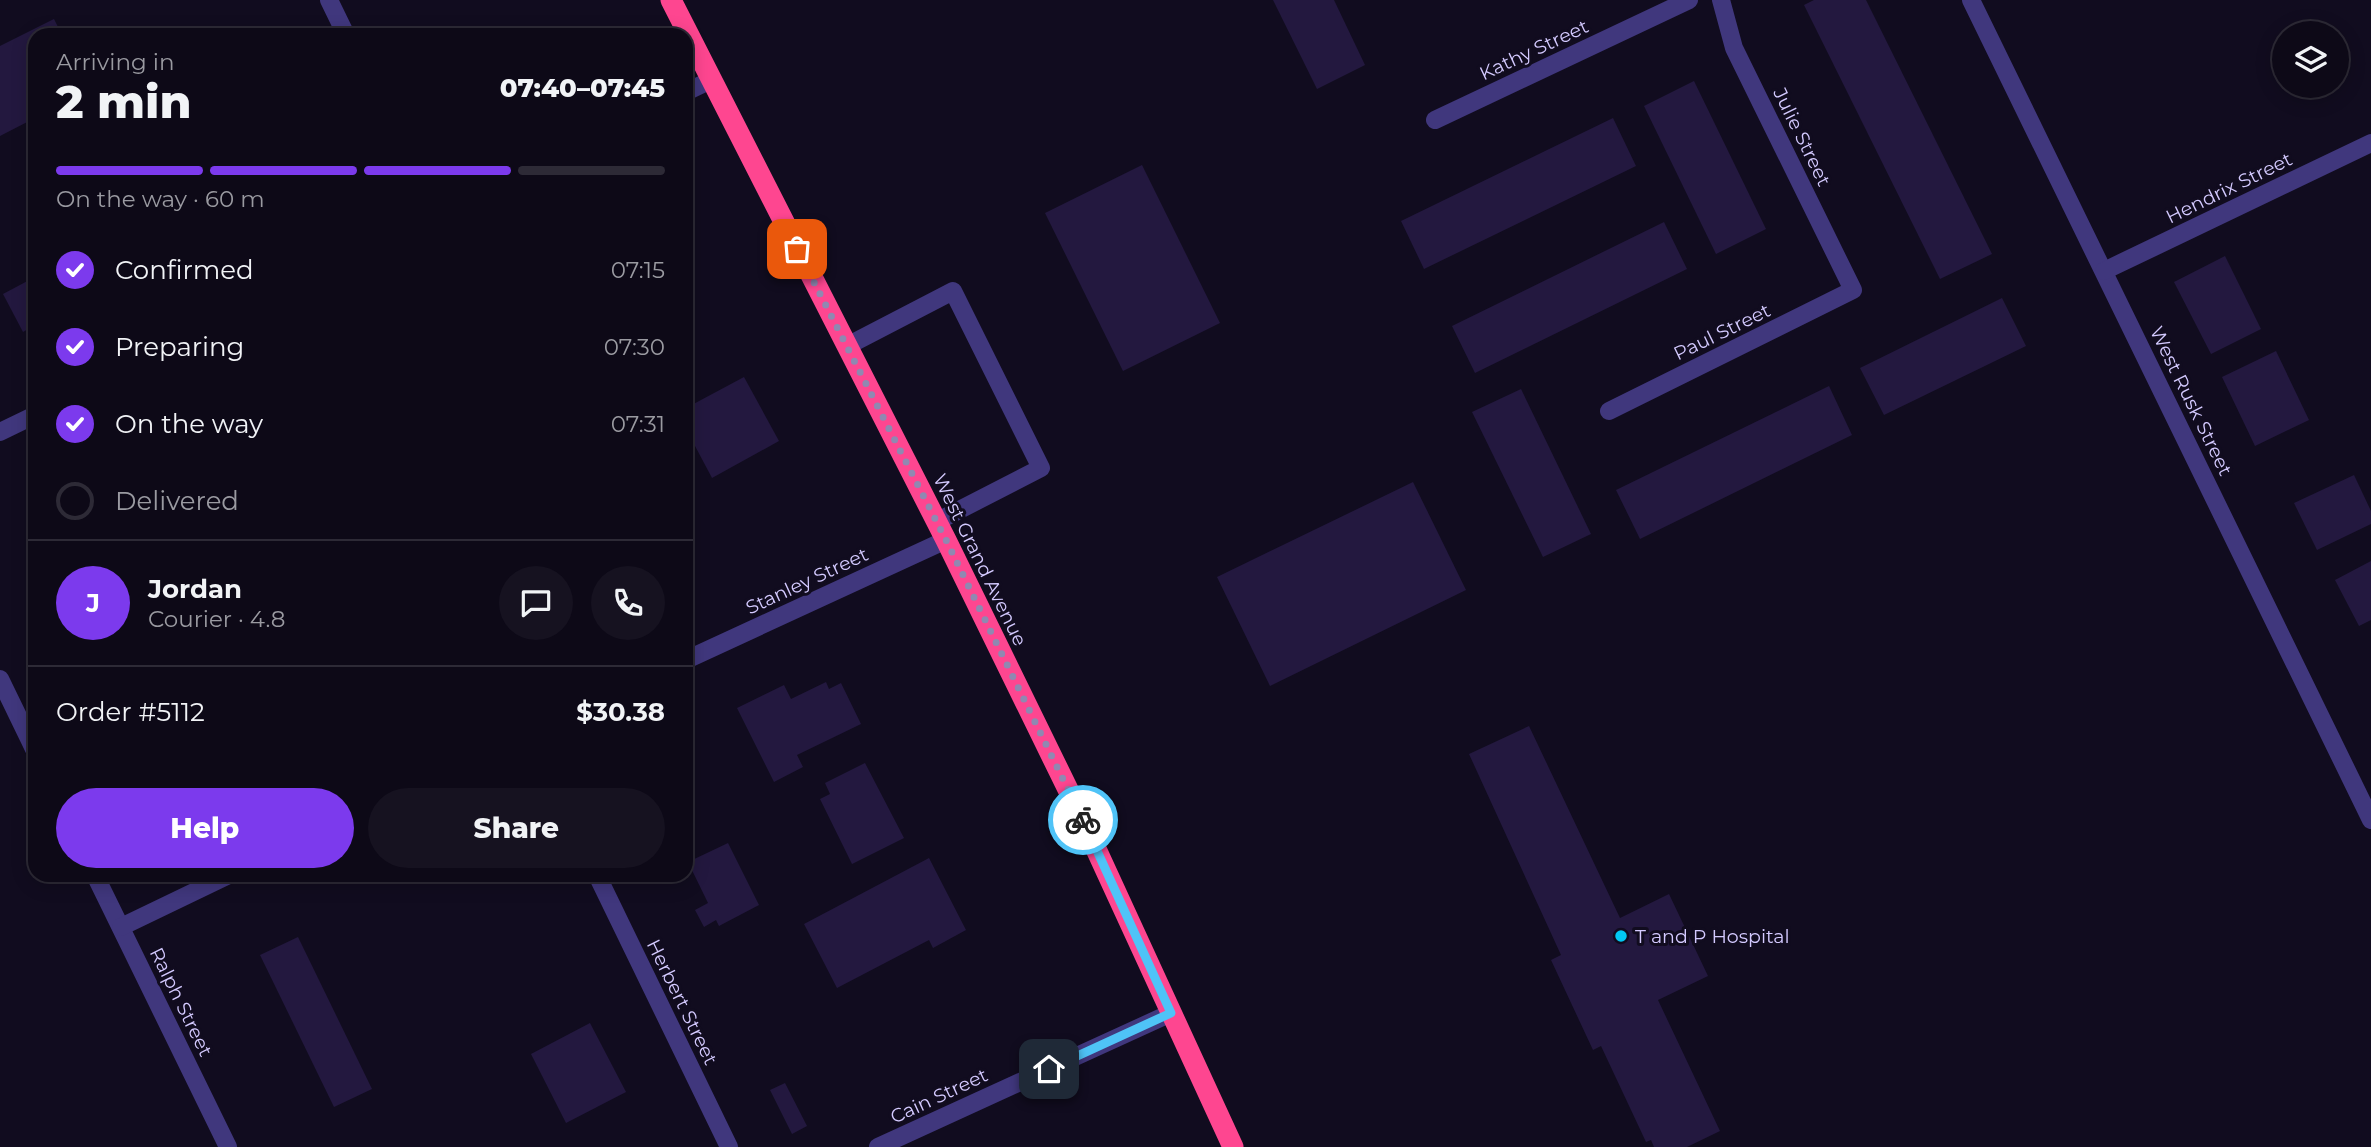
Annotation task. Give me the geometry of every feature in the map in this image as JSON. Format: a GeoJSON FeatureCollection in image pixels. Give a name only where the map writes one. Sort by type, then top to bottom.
{"type":"FeatureCollection","features":[{"type":"Feature","properties":{"kind":"highway","name":"West Grand Avenue"},"geometry":{"type":"LineString","coordinates":[[671,0],[685,28]]}},
{"type":"Feature","properties":{"kind":"highway","name":"West Grand Avenue"},"geometry":{"type":"LineString","coordinates":[[693,43],[941,531],[1079,812],[1233,1147]]}},
{"type":"Feature","properties":{"kind":"street"},"geometry":{"type":"LineString","coordinates":[[329,0],[343,28]]}},
{"type":"Feature","properties":{"kind":"street","name":"Kathy Street"},"geometry":{"type":"LineString","coordinates":[[1435,120],[1689,0]]}},
{"type":"Feature","properties":{"kind":"street","name":"Julie Street"},"geometry":{"type":"LineString","coordinates":[[1721,0],[1734,48],[1853,290]]}},
{"type":"Feature","properties":{"kind":"street","name":"West Rusk Street"},"geometry":{"type":"LineString","coordinates":[[1971,0],[2371,820]]}},
{"type":"Feature","properties":{"kind":"street"},"geometry":{"type":"LineString","coordinates":[[693,88],[711,79]]}},
{"type":"Feature","properties":{"kind":"street","name":"Hendrix Street"},"geometry":{"type":"LineString","coordinates":[[2105,271],[2371,143]]}},
{"type":"Feature","properties":{"kind":"street","name":"Paul Street"},"geometry":{"type":"LineString","coordinates":[[1609,411],[1853,290]]}},
{"type":"Feature","properties":{"kind":"street","name":"Stanley Street"},"geometry":{"type":"LineString","coordinates":[[693,656],[941,531],[1041,468],[953,291],[847,346]]}},
{"type":"Feature","properties":{"kind":"street"},"geometry":{"type":"LineString","coordinates":[[0,432],[28,418]]}},
{"type":"Feature","properties":{"kind":"street"},"geometry":{"type":"LineString","coordinates":[[0,679],[28,737]]}},
{"type":"Feature","properties":{"kind":"street","name":"Ralph Street"},"geometry":{"type":"LineString","coordinates":[[98,882],[228,1147]]}},
{"type":"Feature","properties":{"kind":"street"},"geometry":{"type":"LineString","coordinates":[[121,927],[214,882]]}},
{"type":"Feature","properties":{"kind":"street","name":"Herbert Street"},"geometry":{"type":"LineString","coordinates":[[600,882],[729,1147]]}},
{"type":"Feature","properties":{"kind":"street","name":"Cain Street"},"geometry":{"type":"LineString","coordinates":[[878,1147],[1171,1013]]}},
{"type":"Feature","properties":{"kind":"building"},"geometry":{"type":"Polygon","coordinates":[[[1273,0],[1334,0],[1365,65],[1317,89],[1273,0]]]}},
{"type":"Feature","properties":{"kind":"building"},"geometry":{"type":"Polygon","coordinates":[[[1814,0],[1866,0],[1992,254],[1940,279],[1804,5],[1814,0]]]}},
{"type":"Feature","properties":{"kind":"building"},"geometry":{"type":"Polygon","coordinates":[[[54,19],[58,28],[36,28],[54,19]]]}},
{"type":"Feature","properties":{"kind":"building"},"geometry":{"type":"Polygon","coordinates":[[[28,32],[28,122],[0,136],[0,46],[28,32]]]}},
{"type":"Feature","properties":{"kind":"building"},"geometry":{"type":"Polygon","coordinates":[[[1694,81],[1766,229],[1716,254],[1644,106],[1694,81]]]}},
{"type":"Feature","properties":{"kind":"building"},"geometry":{"type":"Polygon","coordinates":[[[1613,118],[1636,166],[1424,269],[1401,221],[1613,118]]]}},
{"type":"Feature","properties":{"kind":"building"},"geometry":{"type":"Polygon","coordinates":[[[1142,165],[1220,323],[1123,371],[1045,213],[1142,165]]]}},
{"type":"Feature","properties":{"kind":"building"},"geometry":{"type":"Polygon","coordinates":[[[1664,222],[1687,269],[1475,373],[1452,326],[1664,222]]]}},
{"type":"Feature","properties":{"kind":"building"},"geometry":{"type":"Polygon","coordinates":[[[2225,256],[2261,329],[2211,354],[2174,282],[2225,256]]]}},
{"type":"Feature","properties":{"kind":"building"},"geometry":{"type":"Polygon","coordinates":[[[28,281],[28,329],[23,332],[3,294],[28,281]]]}},
{"type":"Feature","properties":{"kind":"building"},"geometry":{"type":"Polygon","coordinates":[[[2002,298],[2026,346],[1884,415],[1860,368],[2002,298]]]}},
{"type":"Feature","properties":{"kind":"building"},"geometry":{"type":"Polygon","coordinates":[[[2276,351],[2309,420],[2255,446],[2222,377],[2276,351]]]}},
{"type":"Feature","properties":{"kind":"building"},"geometry":{"type":"Polygon","coordinates":[[[744,377],[779,441],[712,478],[693,442],[693,404],[744,377]]]}},
{"type":"Feature","properties":{"kind":"building"},"geometry":{"type":"Polygon","coordinates":[[[1829,386],[1852,435],[1640,539],[1616,490],[1829,386]]]}},
{"type":"Feature","properties":{"kind":"building"},"geometry":{"type":"Polygon","coordinates":[[[1521,389],[1591,534],[1543,557],[1472,412],[1521,389]]]}},
{"type":"Feature","properties":{"kind":"building"},"geometry":{"type":"Polygon","coordinates":[[[2354,475],[2371,511],[2371,524],[2317,550],[2294,503],[2354,475]]]}},
{"type":"Feature","properties":{"kind":"building"},"geometry":{"type":"Polygon","coordinates":[[[1413,482],[1466,590],[1270,686],[1217,577],[1413,482]]]}},
{"type":"Feature","properties":{"kind":"building"},"geometry":{"type":"Polygon","coordinates":[[[2371,561],[2371,620],[2359,626],[2335,580],[2371,561]]]}},
{"type":"Feature","properties":{"kind":"building"},"geometry":{"type":"Polygon","coordinates":[[[826,682],[829,689],[841,683],[861,724],[797,755],[803,767],[774,782],[737,708],[784,685],[791,699],[826,682]]]}},
{"type":"Feature","properties":{"kind":"building","name":"T and P Hospital"},"geometry":{"type":"Polygon","coordinates":[[[1529,726],[1620,918],[1669,894],[1708,976],[1658,1000],[1720,1131],[1687,1147],[1654,1147],[1651,1140],[1646,1142],[1601,1046],[1593,1050],[1551,960],[1561,955],[1469,754],[1529,726]]]}},
{"type":"Feature","properties":{"kind":"building"},"geometry":{"type":"Polygon","coordinates":[[[865,763],[904,838],[852,864],[820,799],[830,794],[825,783],[865,763]]]}},
{"type":"Feature","properties":{"kind":"building"},"geometry":{"type":"Polygon","coordinates":[[[728,843],[759,905],[719,926],[716,920],[704,927],[695,910],[708,903],[693,872],[693,860],[728,843]]]}},
{"type":"Feature","properties":{"kind":"building"},"geometry":{"type":"Polygon","coordinates":[[[929,858],[966,930],[933,948],[929,940],[837,988],[804,924],[929,858]]]}},
{"type":"Feature","properties":{"kind":"building"},"geometry":{"type":"Polygon","coordinates":[[[298,937],[372,1089],[334,1107],[260,955],[298,937]]]}},
{"type":"Feature","properties":{"kind":"building"},"geometry":{"type":"Polygon","coordinates":[[[590,1023],[626,1092],[566,1123],[531,1054],[590,1023]]]}},
{"type":"Feature","properties":{"kind":"building"},"geometry":{"type":"Polygon","coordinates":[[[785,1083],[807,1126],[792,1134],[770,1090],[785,1083]]]}},
{"type":"Feature","properties":{"kind":"way so far"},"geometry":{"type":"LineString","coordinates":[[797,249],[946,540],[1083,820]]}},
{"type":"Feature","properties":{"kind":"place","name":"T and P Hospital"},"geometry":{"type":"Point","coordinates":[1621,936]}},
{"type":"Feature","properties":{"kind":"route"},"geometry":{"type":"LineString","coordinates":[[1049,1069],[1171,1013],[1083,820]]}}]}
